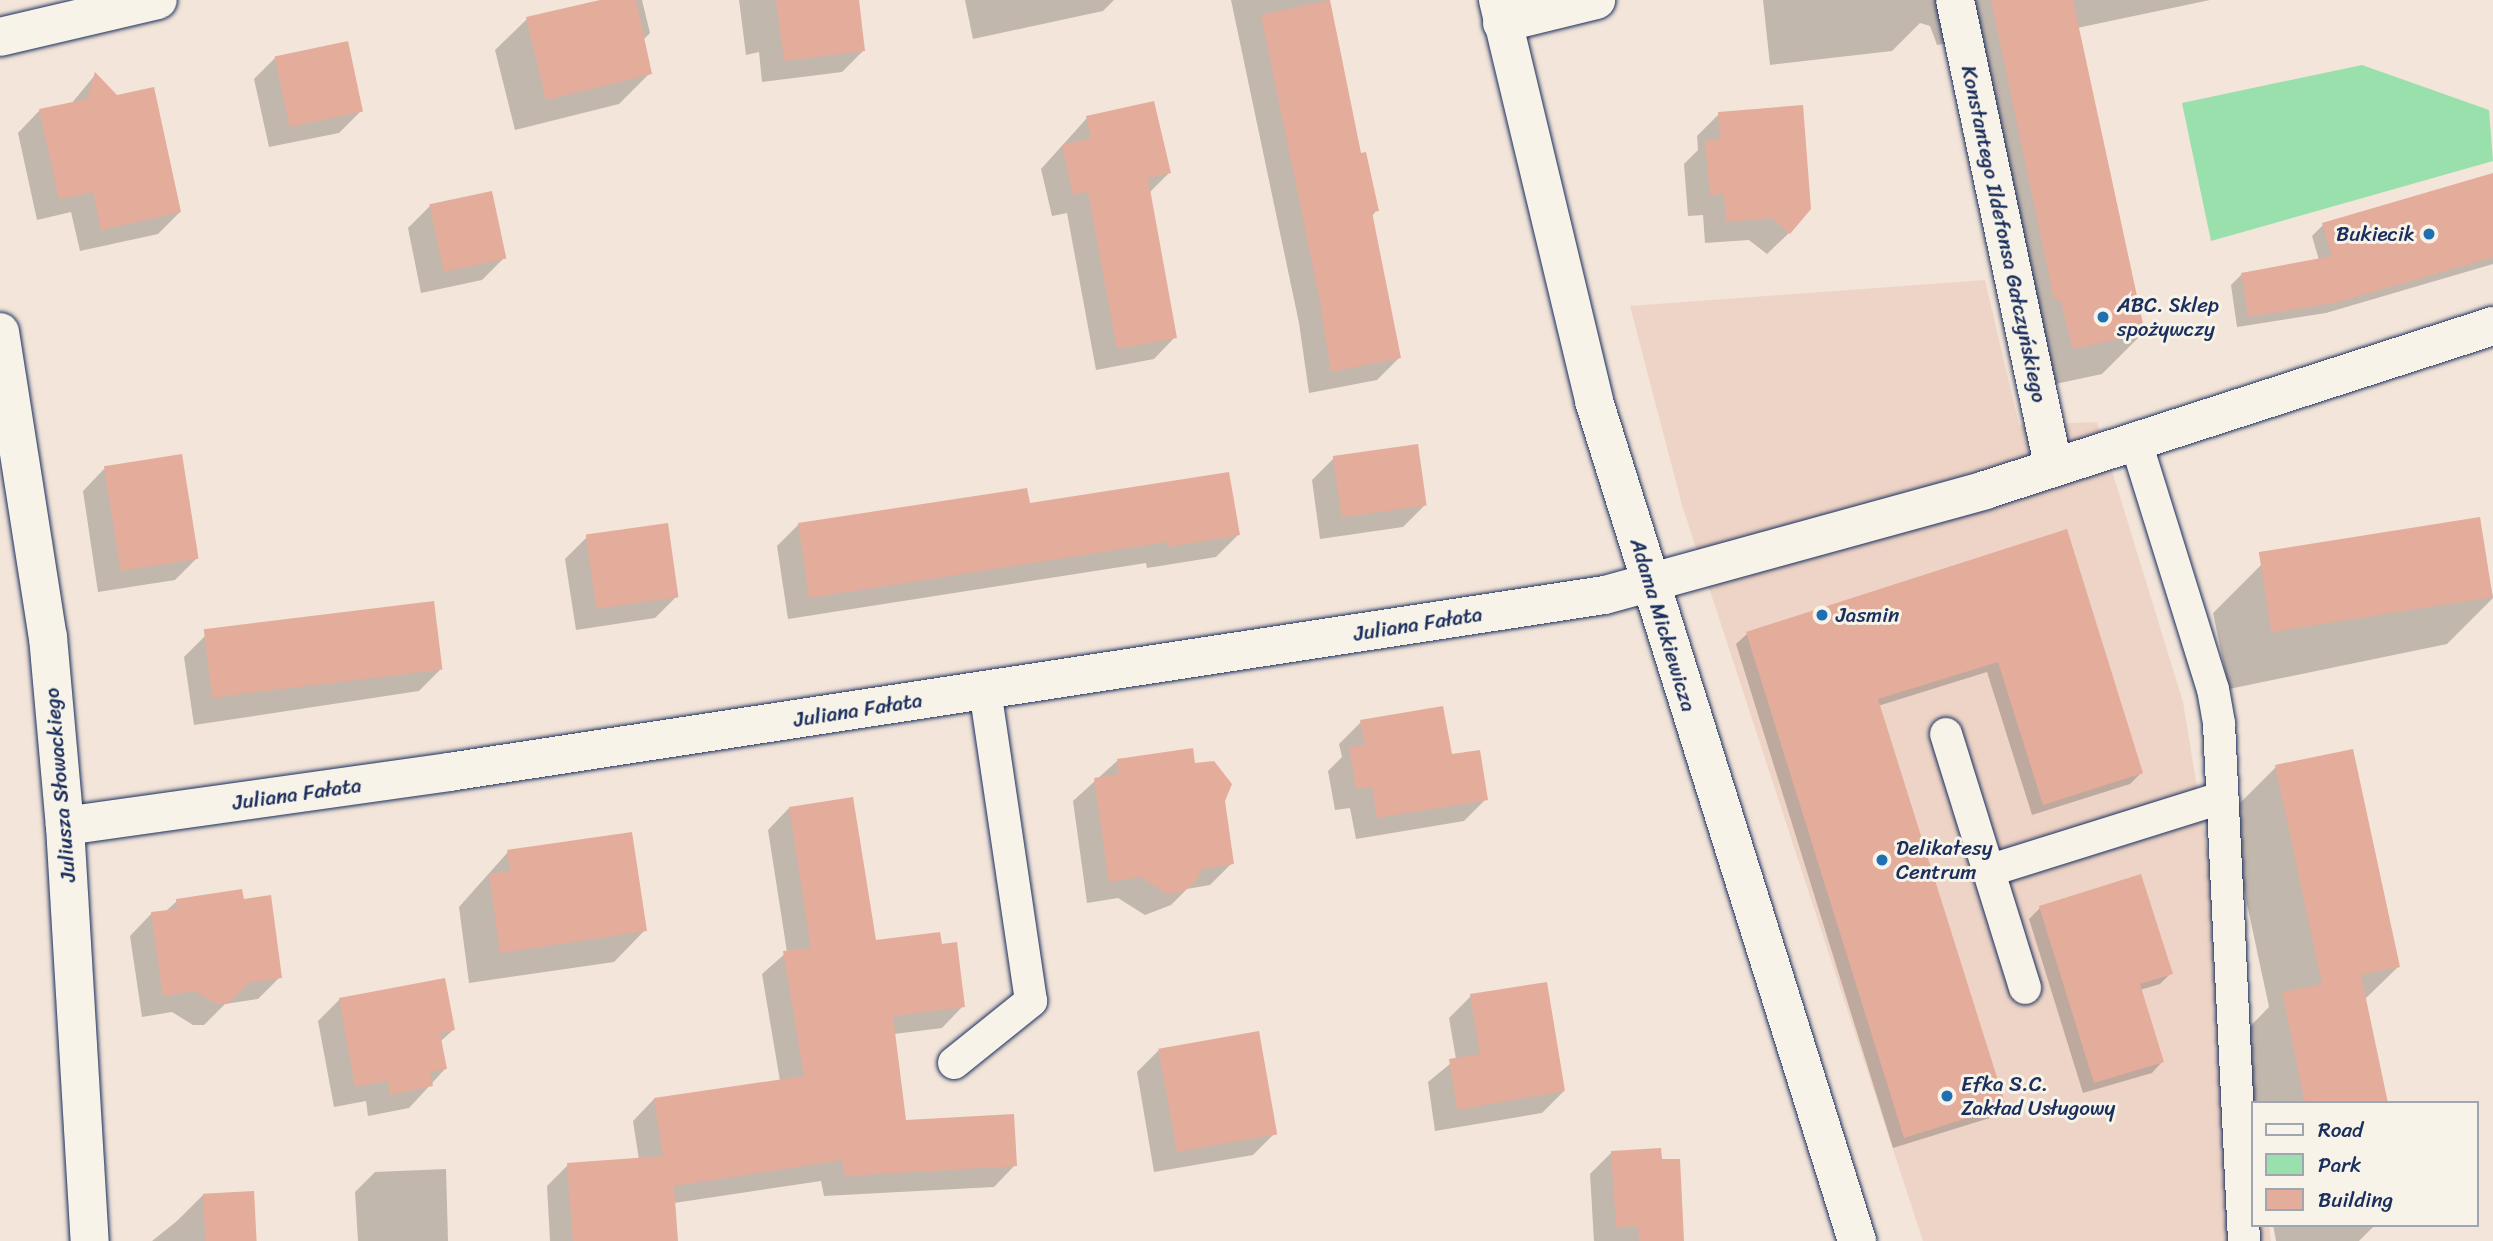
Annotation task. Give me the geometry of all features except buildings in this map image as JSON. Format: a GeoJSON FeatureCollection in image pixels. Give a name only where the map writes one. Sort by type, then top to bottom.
{"type":"FeatureCollection","features":[{"type":"Feature","properties":{"kind":"street"},"geometry":{"type":"LineString","coordinates":[[0,37],[158,0]]}},
{"type":"Feature","properties":{"kind":"street"},"geometry":{"type":"LineString","coordinates":[[1500,11],[1596,0]]}},
{"type":"Feature","properties":{"kind":"street","name":"Konstantego Ildefonsa Gałczyńskiego"},"geometry":{"type":"LineString","coordinates":[[1955,0],[2053,467]]}},
{"type":"Feature","properties":{"kind":"street","name":"Adama Mickiewicza"},"geometry":{"type":"LineString","coordinates":[[1500,11],[1594,401],[1857,1241]]}},
{"type":"Feature","properties":{"kind":"street"},"geometry":{"type":"LineString","coordinates":[[1649,583],[2053,467],[2493,326]]}},
{"type":"Feature","properties":{"kind":"street","name":"Juliusza Słowackiego"},"geometry":{"type":"LineString","coordinates":[[0,332],[48,637],[65,826],[90,1241]]}},
{"type":"Feature","properties":{"kind":"street","name":"Juliana Fałata"},"geometry":{"type":"LineString","coordinates":[[65,826],[1605,595],[1649,583]]}},
{"type":"Feature","properties":{"kind":"lane"},"geometry":{"type":"LineString","coordinates":[[2136,439],[2213,689],[2244,1241]]}},
{"type":"Feature","properties":{"kind":"lane"},"geometry":{"type":"LineString","coordinates":[[954,1063],[1031,1001],[985,690]]}},
{"type":"Feature","properties":{"kind":"lane"},"geometry":{"type":"LineString","coordinates":[[1946,734],[2025,988]]}},
{"type":"Feature","properties":{"kind":"lane"},"geometry":{"type":"LineString","coordinates":[[1988,871],[2221,798]]}},
{"type":"Feature","properties":{"kind":"shaded area"},"geometry":{"type":"Polygon","coordinates":[[[1985,280],[2019,425],[2097,422],[2183,702],[2252,1123],[2252,1227],[2269,1227],[2271,1241],[1923,1241],[1682,505],[1630,306],[1985,280]]]}},
{"type":"Feature","properties":{"kind":"green space"},"geometry":{"type":"Polygon","coordinates":[[[2362,65],[2489,110],[2493,161],[2211,241],[2182,103],[2362,65]]]}},
{"type":"Feature","properties":{"kind":"place","name":"Bukiecik"},"geometry":{"type":"Point","coordinates":[2429,234]}},
{"type":"Feature","properties":{"kind":"place","name":"ABC. Sklep spożywczy"},"geometry":{"type":"Point","coordinates":[2103,317]}},
{"type":"Feature","properties":{"kind":"place","name":"Jasmin"},"geometry":{"type":"Point","coordinates":[1822,615]}},
{"type":"Feature","properties":{"kind":"place","name":"Delikatesy Centrum"},"geometry":{"type":"Point","coordinates":[1882,860]}},
{"type":"Feature","properties":{"kind":"place","name":"Efka S.C. Zakład Usługowy"},"geometry":{"type":"Point","coordinates":[1947,1096]}}]}
